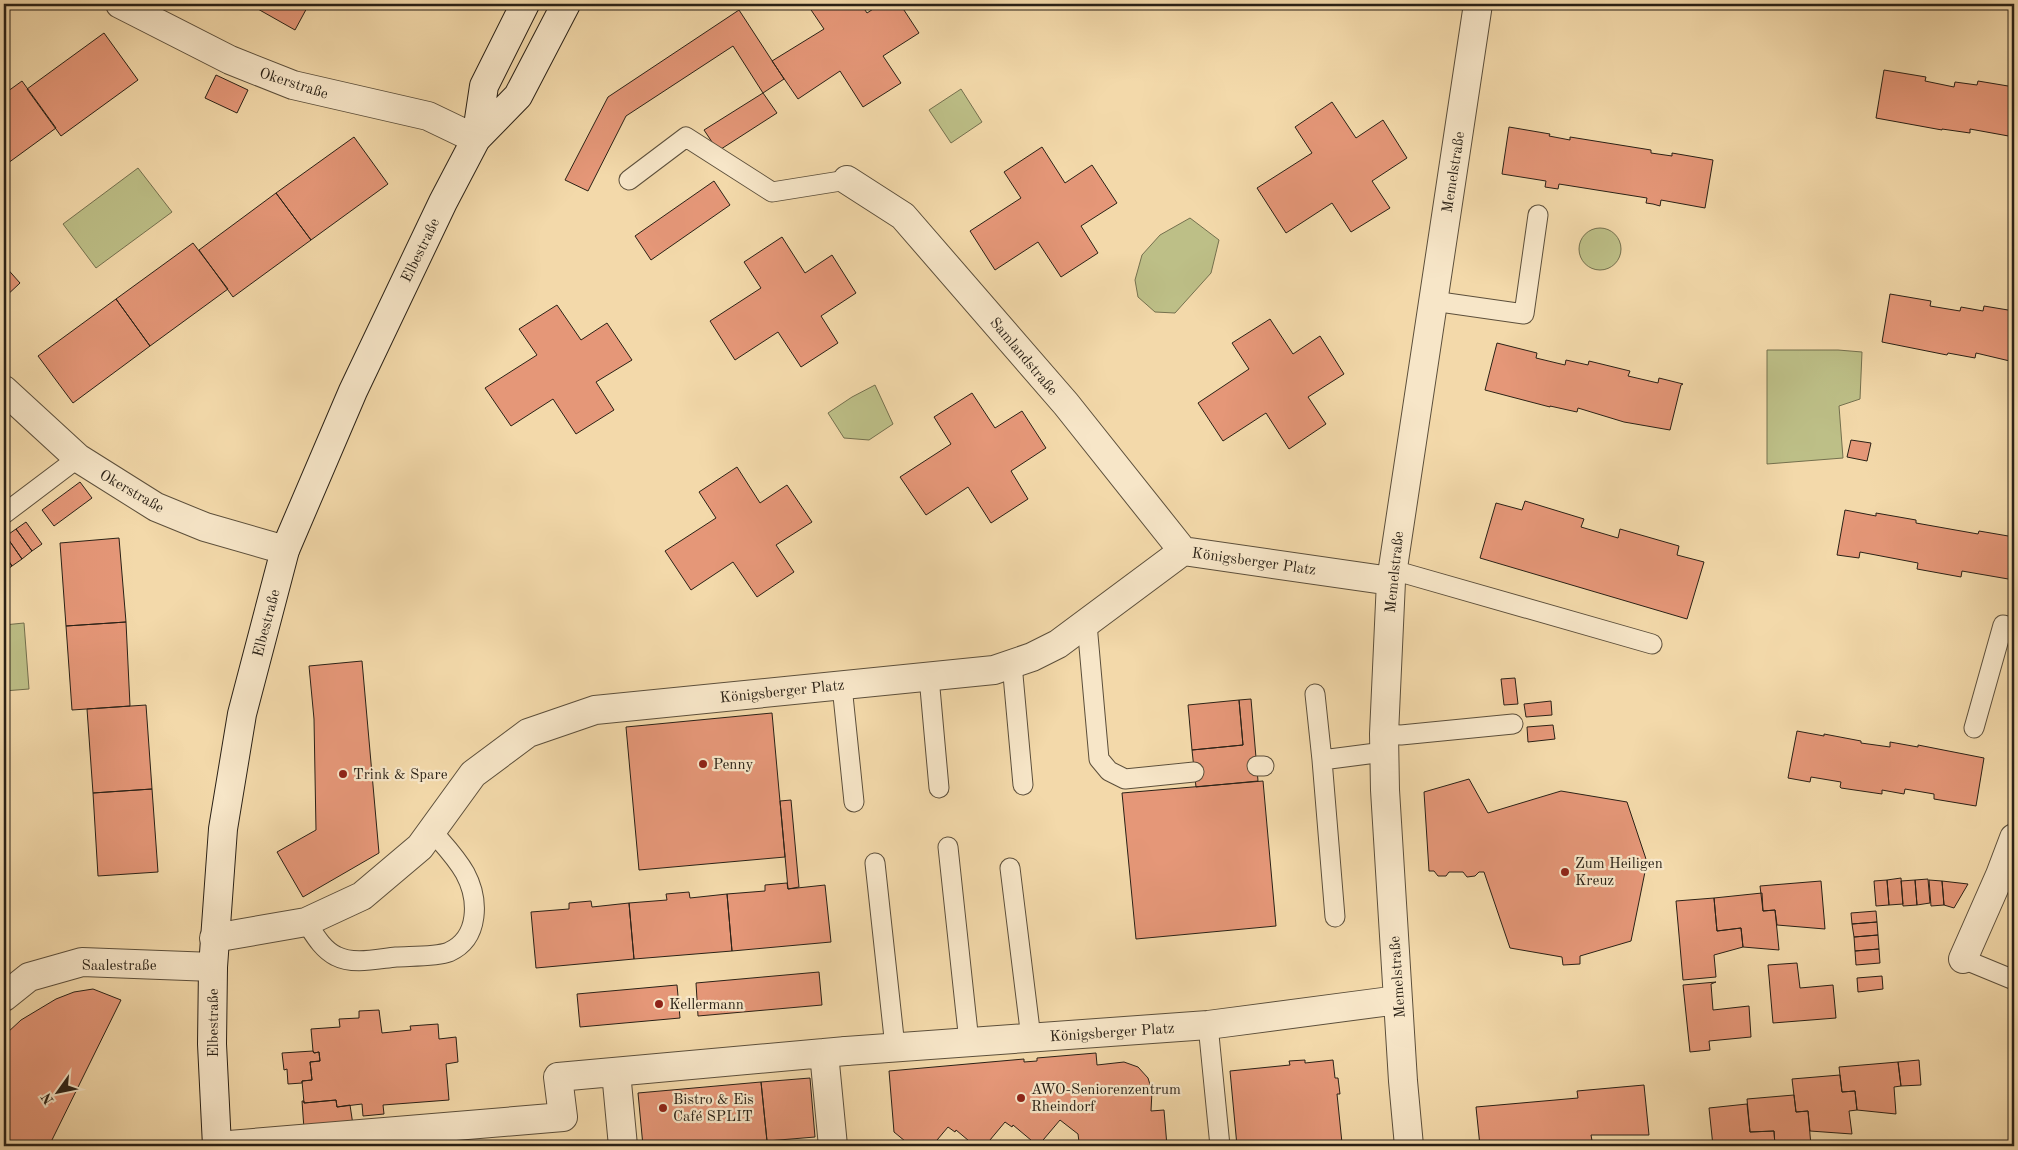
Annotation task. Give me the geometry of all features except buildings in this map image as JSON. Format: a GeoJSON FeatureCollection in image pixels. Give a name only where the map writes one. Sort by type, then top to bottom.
{"type":"FeatureCollection","features":[{"type":"Feature","properties":{"kind":"street","name":"Okerstraße"},"geometry":{"type":"LineString","coordinates":[[120,4],[230,60],[293,85],[428,116],[476,139]]}},
{"type":"Feature","properties":{"kind":"street","name":"Elbestraße"},"geometry":{"type":"LineString","coordinates":[[476,139],[484,86],[525,4]]}},
{"type":"Feature","properties":{"kind":"street","name":"Elbestraße"},"geometry":{"type":"LineString","coordinates":[[217,1146],[212,1044],[213,967],[222,829],[242,714],[285,550],[352,391],[476,139],[518,96],[566,4]]}},
{"type":"Feature","properties":{"kind":"street","name":"Memelstraße"},"geometry":{"type":"LineString","coordinates":[[1409,1146],[1384,790],[1384,743],[1392,576],[1478,4]]}},
{"type":"Feature","properties":{"kind":"street","name":"Samlandstraße"},"geometry":{"type":"LineString","coordinates":[[847,180],[903,216],[1066,404],[1183,551]]}},
{"type":"Feature","properties":{"kind":"street","name":"Okerstraße"},"geometry":{"type":"LineString","coordinates":[[6,396],[78,458],[156,507],[205,527],[285,550]]}},
{"type":"Feature","properties":{"kind":"street","name":"Königsberger Platz"},"geometry":{"type":"LineString","coordinates":[[214,938],[306,922],[362,896],[420,847],[473,774],[528,733],[595,710],[994,670],[1032,657],[1058,644],[1183,551],[1392,576]]}},
{"type":"Feature","properties":{"kind":"street"},"geometry":{"type":"LineString","coordinates":[[1963,959],[2014,838]]}},
{"type":"Feature","properties":{"kind":"street","name":"Saalestraße"},"geometry":{"type":"LineString","coordinates":[[4,997],[29,977],[82,962],[213,967]]}},
{"type":"Feature","properties":{"kind":"street","name":"Königsberger Platz"},"geometry":{"type":"LineString","coordinates":[[217,1146],[563,1117],[558,1077],[896,1047],[1208,1025],[1398,1000]]}},
{"type":"Feature","properties":{"kind":"street"},"geometry":{"type":"LineString","coordinates":[[833,1146],[835,1052]]}},
{"type":"Feature","properties":{"kind":"street"},"geometry":{"type":"LineString","coordinates":[[616,1072],[623,1146]]}},
{"type":"Feature","properties":{"kind":"lane"},"geometry":{"type":"LineString","coordinates":[[629,180],[686,137],[772,192],[847,180]]}},
{"type":"Feature","properties":{"kind":"lane"},"geometry":{"type":"LineString","coordinates":[[1433,301],[1524,314],[1538,215]]}},
{"type":"Feature","properties":{"kind":"lane"},"geometry":{"type":"LineString","coordinates":[[4,514],[78,458]]}},
{"type":"Feature","properties":{"kind":"lane"},"geometry":{"type":"LineString","coordinates":[[1392,576],[1652,644]]}},
{"type":"Feature","properties":{"kind":"lane"},"geometry":{"type":"LineString","coordinates":[[1086,624],[1099,759],[1109,771],[1124,779],[1194,772]]}},
{"type":"Feature","properties":{"kind":"lane"},"geometry":{"type":"LineString","coordinates":[[1974,728],[2003,625],[2014,628]]}},
{"type":"Feature","properties":{"kind":"lane"},"geometry":{"type":"LineString","coordinates":[[1012,664],[1023,785]]}},
{"type":"Feature","properties":{"kind":"lane"},"geometry":{"type":"LineString","coordinates":[[929,677],[939,788]]}},
{"type":"Feature","properties":{"kind":"lane"},"geometry":{"type":"LineString","coordinates":[[842,686],[854,802]]}},
{"type":"Feature","properties":{"kind":"lane"},"geometry":{"type":"LineString","coordinates":[[1315,694],[1336,917]]}},
{"type":"Feature","properties":{"kind":"lane"},"geometry":{"type":"LineString","coordinates":[[1322,760],[1384,743],[1401,735],[1513,724]]}},
{"type":"Feature","properties":{"kind":"lane"},"geometry":{"type":"LineString","coordinates":[[306,922],[326,948],[336,956],[353,961],[447,953],[462,945],[472,931],[474,904],[466,875],[451,852],[432,831]]}},
{"type":"Feature","properties":{"kind":"lane"},"geometry":{"type":"LineString","coordinates":[[948,847],[969,1042]]}},
{"type":"Feature","properties":{"kind":"lane"},"geometry":{"type":"LineString","coordinates":[[875,863],[896,1047]]}},
{"type":"Feature","properties":{"kind":"lane"},"geometry":{"type":"LineString","coordinates":[[1010,868],[1031,1038]]}},
{"type":"Feature","properties":{"kind":"lane"},"geometry":{"type":"LineString","coordinates":[[1963,959],[2014,980]]}},
{"type":"Feature","properties":{"kind":"lane"},"geometry":{"type":"LineString","coordinates":[[1208,1025],[1220,1146]]}},
{"type":"Feature","properties":{"kind":"green space"},"geometry":{"type":"Polygon","coordinates":[[[961,89],[982,122],[951,143],[929,110],[961,89]]]}},
{"type":"Feature","properties":{"kind":"green space"},"geometry":{"type":"Polygon","coordinates":[[[138,168],[172,212],[96,268],[63,224],[138,168]]]}},
{"type":"Feature","properties":{"kind":"green space"},"geometry":{"type":"Polygon","coordinates":[[[1190,218],[1219,240],[1211,273],[1175,313],[1155,312],[1138,297],[1135,280],[1142,255],[1160,235],[1190,218]]]}},
{"type":"Feature","properties":{"kind":"green space"},"geometry":{"type":"Polygon","coordinates":[[[1604,228],[1612,231],[1618,237],[1621,249],[1618,261],[1612,267],[1596,270],[1588,267],[1582,261],[1579,245],[1582,237],[1588,231],[1604,228]]]}},
{"type":"Feature","properties":{"kind":"green space"},"geometry":{"type":"Polygon","coordinates":[[[1767,350],[1862,352],[1860,399],[1839,406],[1843,458],[1767,464],[1767,350]]]}},
{"type":"Feature","properties":{"kind":"green space"},"geometry":{"type":"Polygon","coordinates":[[[875,385],[893,424],[869,440],[844,438],[828,413],[875,385]]]}},
{"type":"Feature","properties":{"kind":"green space"},"geometry":{"type":"Polygon","coordinates":[[[24,623],[29,689],[4,691],[4,625],[24,623]]]}},
{"type":"Feature","properties":{"kind":"place","name":"Penny"},"geometry":{"type":"Point","coordinates":[703,764]}},
{"type":"Feature","properties":{"kind":"place","name":"Trink & Spare"},"geometry":{"type":"Point","coordinates":[343,774]}},
{"type":"Feature","properties":{"kind":"place","name":"Zum Heiligen Kreuz"},"geometry":{"type":"Point","coordinates":[1565,872]}},
{"type":"Feature","properties":{"kind":"place","name":"Kellermann"},"geometry":{"type":"Point","coordinates":[659,1004]}},
{"type":"Feature","properties":{"kind":"place","name":"AWO-Seniorenzentrum Rheindorf"},"geometry":{"type":"Point","coordinates":[1021,1098]}},
{"type":"Feature","properties":{"kind":"place","name":"Bistro & Eis Café SPLIT"},"geometry":{"type":"Point","coordinates":[663,1108]}}]}
